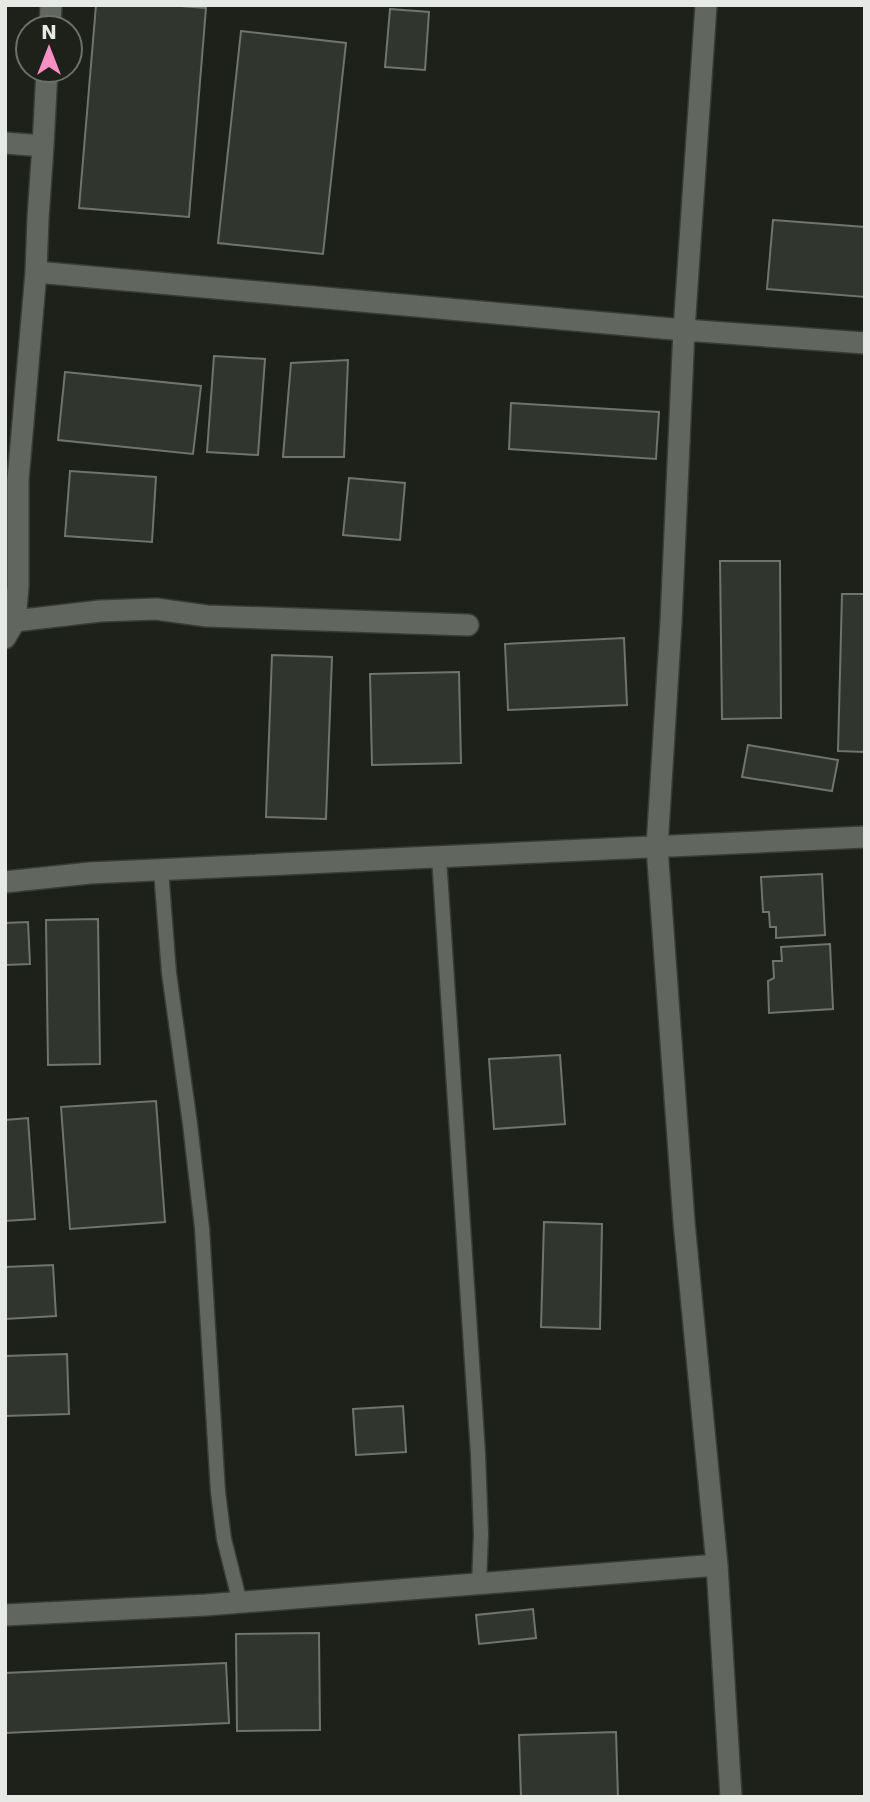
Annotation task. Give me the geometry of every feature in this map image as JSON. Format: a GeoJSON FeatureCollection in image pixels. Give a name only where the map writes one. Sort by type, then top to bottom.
{"type":"FeatureCollection","features":[{"type":"Feature","properties":{"kind":"street"},"geometry":{"type":"LineString","coordinates":[[706,5],[684,330],[671,622],[657,847],[684,1222],[717,1565],[731,1797]]}},
{"type":"Feature","properties":{"kind":"street"},"geometry":{"type":"LineString","coordinates":[[46,84],[36,272],[18,480],[18,586],[10,629],[100,611],[156,609],[207,616],[468,625]]}},
{"type":"Feature","properties":{"kind":"street"},"geometry":{"type":"LineString","coordinates":[[5,143],[43,146]]}},
{"type":"Feature","properties":{"kind":"street"},"geometry":{"type":"LineString","coordinates":[[36,272],[684,330],[865,343]]}},
{"type":"Feature","properties":{"kind":"street"},"geometry":{"type":"LineString","coordinates":[[5,882],[90,873],[865,837]]}},
{"type":"Feature","properties":{"kind":"street"},"geometry":{"type":"LineString","coordinates":[[5,1615],[240,1603],[717,1565]]}},
{"type":"Feature","properties":{"kind":"lane"},"geometry":{"type":"LineString","coordinates":[[439,857],[478,1454],[481,1534],[479,1584]]}},
{"type":"Feature","properties":{"kind":"lane"},"geometry":{"type":"LineString","coordinates":[[161,870],[169,973],[202,1228],[218,1492],[224,1539],[240,1603]]}},
{"type":"Feature","properties":{"kind":"building"},"geometry":{"type":"Polygon","coordinates":[[[96,5],[206,8],[189,217],[79,208],[96,5]]]}},
{"type":"Feature","properties":{"kind":"building"},"geometry":{"type":"Polygon","coordinates":[[[390,9],[429,12],[425,70],[385,67],[390,9]]]}},
{"type":"Feature","properties":{"kind":"building"},"geometry":{"type":"Polygon","coordinates":[[[241,31],[346,43],[323,254],[218,243],[241,31]]]}},
{"type":"Feature","properties":{"kind":"building"},"geometry":{"type":"Polygon","coordinates":[[[773,220],[865,227],[865,297],[767,289],[773,220]]]}},
{"type":"Feature","properties":{"kind":"building"},"geometry":{"type":"Polygon","coordinates":[[[214,356],[265,359],[258,455],[207,452],[214,356]]]}},
{"type":"Feature","properties":{"kind":"building"},"geometry":{"type":"Polygon","coordinates":[[[348,360],[344,457],[283,457],[291,363],[348,360]]]}},
{"type":"Feature","properties":{"kind":"building"},"geometry":{"type":"Polygon","coordinates":[[[65,372],[201,386],[193,454],[58,440],[65,372]]]}},
{"type":"Feature","properties":{"kind":"building"},"geometry":{"type":"Polygon","coordinates":[[[511,403],[659,412],[656,459],[509,449],[511,403]]]}},
{"type":"Feature","properties":{"kind":"building"},"geometry":{"type":"Polygon","coordinates":[[[70,471],[156,477],[152,542],[65,536],[70,471]]]}},
{"type":"Feature","properties":{"kind":"building"},"geometry":{"type":"Polygon","coordinates":[[[349,478],[405,483],[400,540],[343,535],[349,478]]]}},
{"type":"Feature","properties":{"kind":"building"},"geometry":{"type":"Polygon","coordinates":[[[720,561],[780,561],[781,718],[722,719],[720,561]]]}},
{"type":"Feature","properties":{"kind":"building"},"geometry":{"type":"Polygon","coordinates":[[[842,594],[865,594],[865,752],[838,751],[842,594]]]}},
{"type":"Feature","properties":{"kind":"building"},"geometry":{"type":"Polygon","coordinates":[[[624,638],[627,705],[508,710],[505,644],[624,638]]]}},
{"type":"Feature","properties":{"kind":"building"},"geometry":{"type":"Polygon","coordinates":[[[272,655],[332,657],[326,819],[266,817],[272,655]]]}},
{"type":"Feature","properties":{"kind":"building"},"geometry":{"type":"Polygon","coordinates":[[[459,672],[461,763],[372,765],[370,674],[459,672]]]}},
{"type":"Feature","properties":{"kind":"building"},"geometry":{"type":"Polygon","coordinates":[[[748,745],[838,760],[832,791],[742,777],[748,745]]]}},
{"type":"Feature","properties":{"kind":"building"},"geometry":{"type":"Polygon","coordinates":[[[822,874],[825,935],[776,938],[776,927],[770,927],[769,912],[763,912],[761,877],[822,874]]]}},
{"type":"Feature","properties":{"kind":"building"},"geometry":{"type":"Polygon","coordinates":[[[98,919],[100,1064],[48,1065],[46,920],[98,919]]]}},
{"type":"Feature","properties":{"kind":"building"},"geometry":{"type":"Polygon","coordinates":[[[28,922],[30,964],[5,965],[5,923],[28,922]]]}},
{"type":"Feature","properties":{"kind":"building"},"geometry":{"type":"Polygon","coordinates":[[[830,944],[833,1009],[769,1013],[768,981],[774,978],[773,961],[782,961],[781,947],[830,944]]]}},
{"type":"Feature","properties":{"kind":"building"},"geometry":{"type":"Polygon","coordinates":[[[560,1055],[565,1124],[494,1129],[489,1059],[560,1055]]]}},
{"type":"Feature","properties":{"kind":"building"},"geometry":{"type":"Polygon","coordinates":[[[156,1101],[165,1222],[70,1229],[61,1107],[156,1101]]]}},
{"type":"Feature","properties":{"kind":"building"},"geometry":{"type":"Polygon","coordinates":[[[28,1118],[35,1219],[5,1221],[5,1120],[28,1118]]]}},
{"type":"Feature","properties":{"kind":"building"},"geometry":{"type":"Polygon","coordinates":[[[544,1222],[602,1224],[600,1329],[541,1327],[544,1222]]]}},
{"type":"Feature","properties":{"kind":"building"},"geometry":{"type":"Polygon","coordinates":[[[53,1265],[56,1316],[5,1319],[5,1267],[53,1265]]]}},
{"type":"Feature","properties":{"kind":"building"},"geometry":{"type":"Polygon","coordinates":[[[67,1354],[69,1414],[5,1416],[5,1356],[67,1354]]]}},
{"type":"Feature","properties":{"kind":"building"},"geometry":{"type":"Polygon","coordinates":[[[403,1406],[406,1452],[356,1455],[353,1409],[403,1406]]]}},
{"type":"Feature","properties":{"kind":"building"},"geometry":{"type":"Polygon","coordinates":[[[533,1609],[536,1638],[479,1644],[476,1615],[533,1609]]]}},
{"type":"Feature","properties":{"kind":"building"},"geometry":{"type":"Polygon","coordinates":[[[319,1633],[320,1730],[237,1731],[236,1634],[319,1633]]]}},
{"type":"Feature","properties":{"kind":"building"},"geometry":{"type":"Polygon","coordinates":[[[226,1663],[229,1723],[5,1733],[5,1673],[226,1663]]]}},
{"type":"Feature","properties":{"kind":"building"},"geometry":{"type":"Polygon","coordinates":[[[616,1732],[618,1797],[521,1797],[519,1735],[616,1732]]]}}]}
